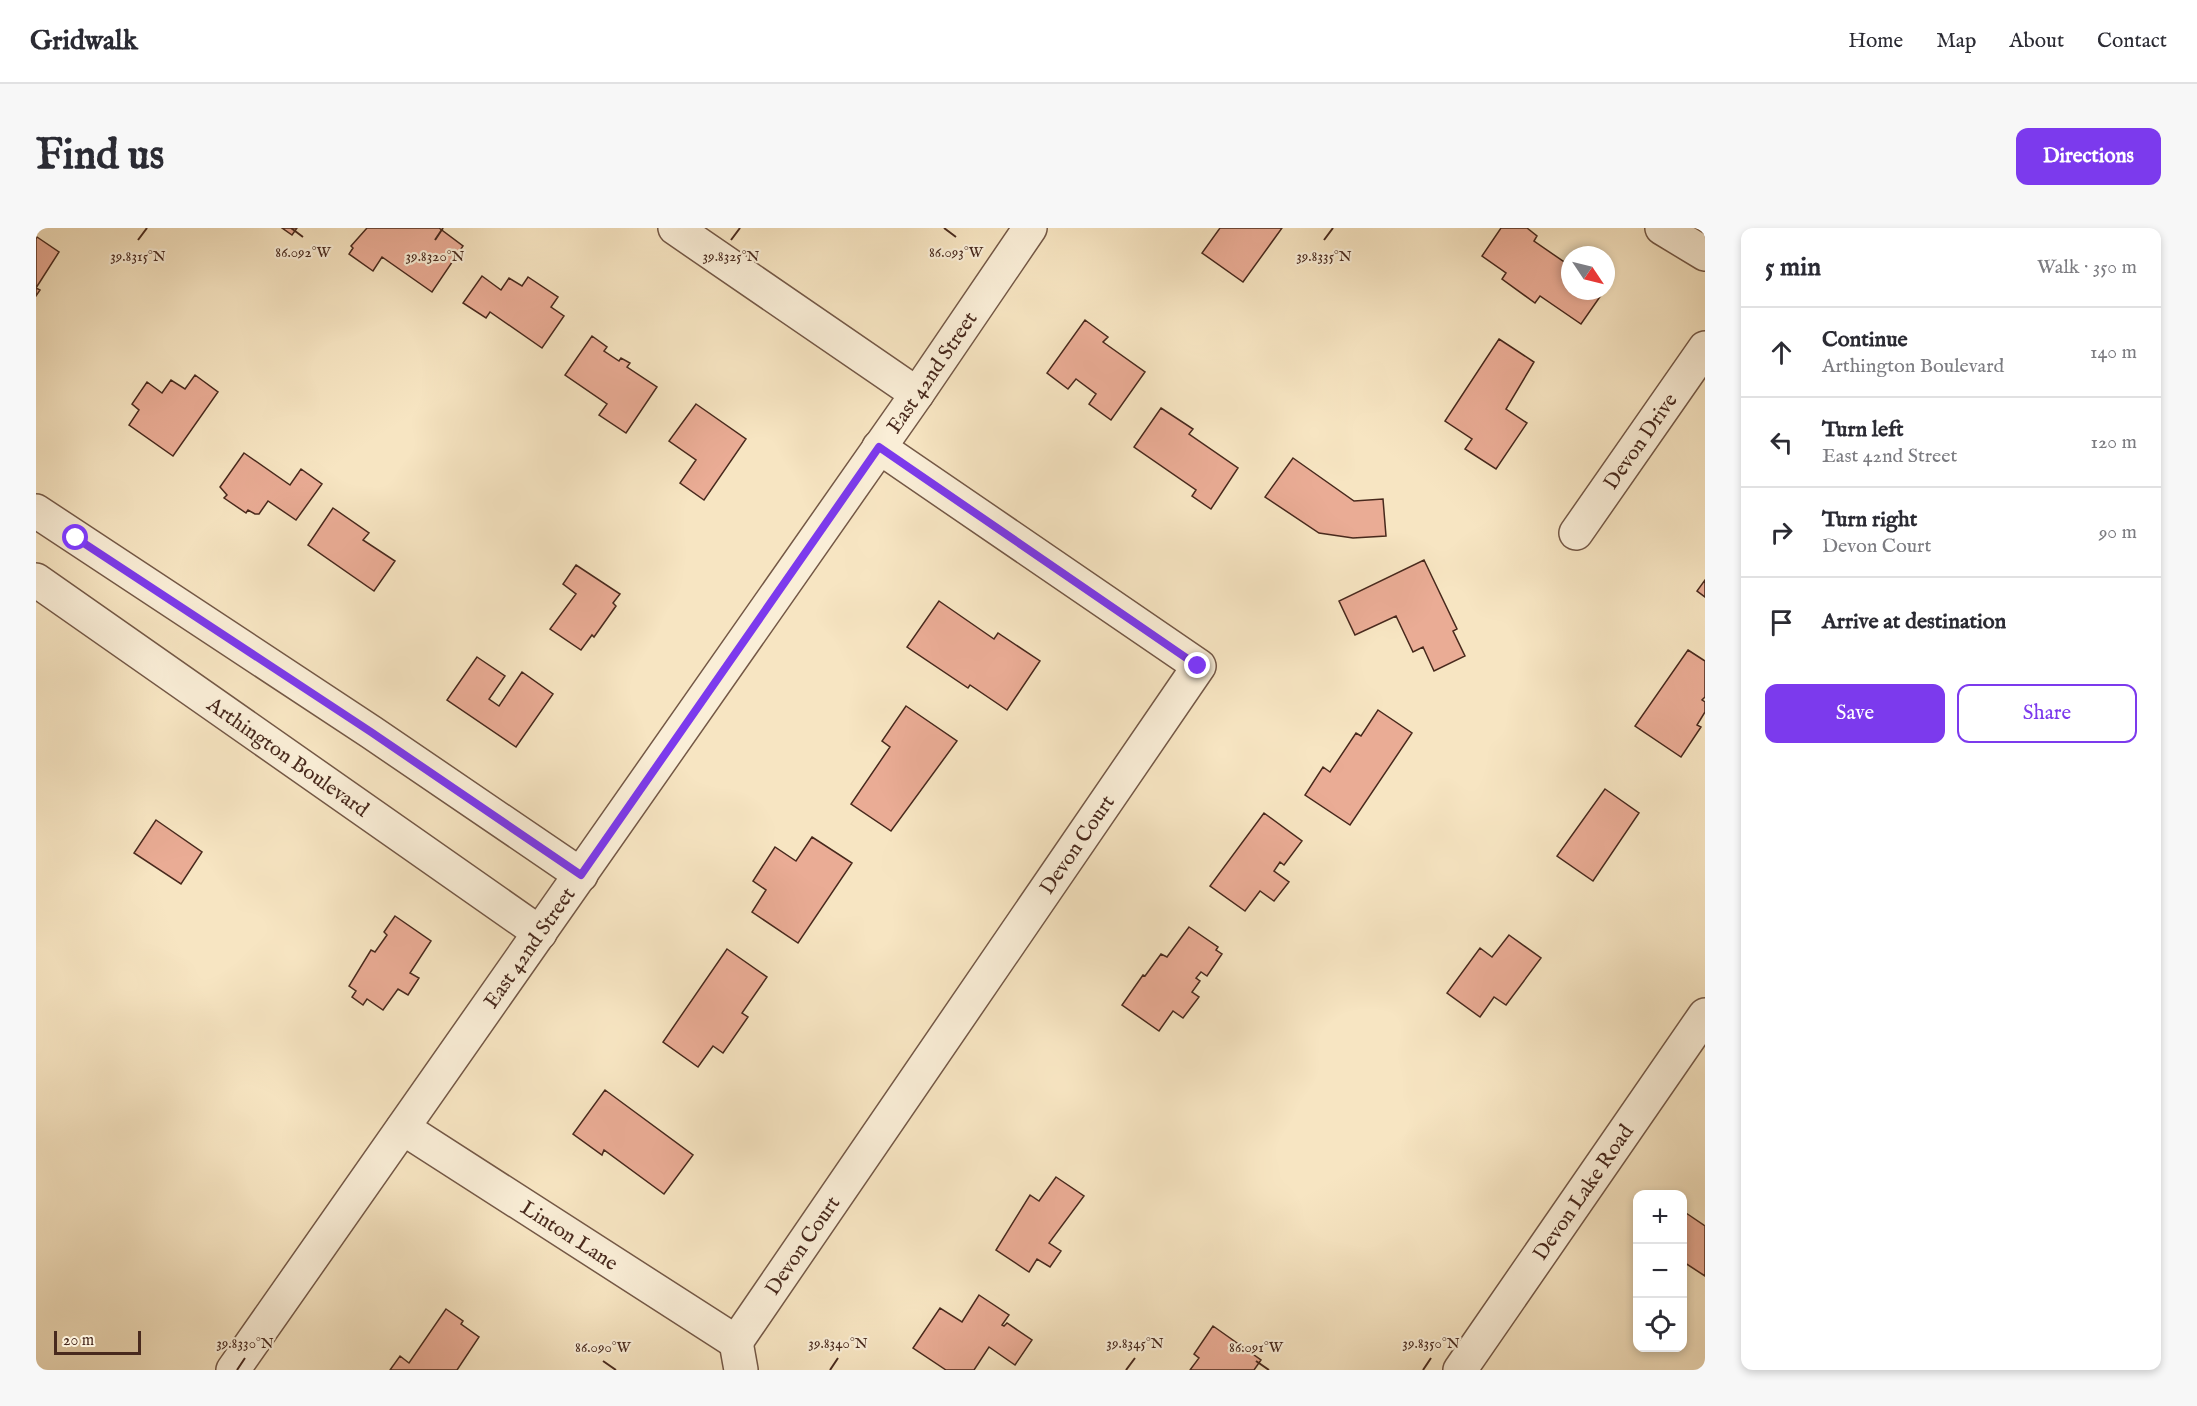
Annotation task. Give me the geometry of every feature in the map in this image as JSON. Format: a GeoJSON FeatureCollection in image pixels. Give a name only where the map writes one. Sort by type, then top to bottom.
{"type":"FeatureCollection","features":[{"type":"Feature","properties":{"kind":"street"},"geometry":{"type":"LineString","coordinates":[[675,228],[917,394]]}},
{"type":"Feature","properties":{"kind":"street","name":"East 42nd Street"},"geometry":{"type":"LineString","coordinates":[[233,1370],[917,394],[1030,228]]}},
{"type":"Feature","properties":{"kind":"street"},"geometry":{"type":"LineString","coordinates":[[1662,228],[1705,254]]}},
{"type":"Feature","properties":{"kind":"street","name":"Devon Drive"},"geometry":{"type":"LineString","coordinates":[[1576,533],[1705,348]]}},
{"type":"Feature","properties":{"kind":"street","name":"Devon Court"},"geometry":{"type":"LineString","coordinates":[[739,1356],[1198,666],[879,447]]}},
{"type":"Feature","properties":{"kind":"street"},"geometry":{"type":"LineString","coordinates":[[36,511],[581,875]]}},
{"type":"Feature","properties":{"kind":"street","name":"Arthington Boulevard"},"geometry":{"type":"LineString","coordinates":[[36,580],[540,933]]}},
{"type":"Feature","properties":{"kind":"street","name":"Devon Lake Road"},"geometry":{"type":"LineString","coordinates":[[1460,1370],[1702,1024]]}},
{"type":"Feature","properties":{"kind":"street","name":"Linton Lane"},"geometry":{"type":"LineString","coordinates":[[403,1128],[739,1356]]}},
{"type":"Feature","properties":{"kind":"building"},"geometry":{"type":"Polygon","coordinates":[[[282,228],[297,228],[292,235],[282,228]]]}},
{"type":"Feature","properties":{"kind":"building"},"geometry":{"type":"Polygon","coordinates":[[[367,228],[439,228],[463,246],[432,292],[382,257],[373,271],[349,254],[353,248],[351,246],[367,228]]]}},
{"type":"Feature","properties":{"kind":"building"},"geometry":{"type":"Polygon","coordinates":[[[1220,228],[1282,228],[1243,282],[1202,253],[1220,228]]]}},
{"type":"Feature","properties":{"kind":"building"},"geometry":{"type":"Polygon","coordinates":[[[1501,228],[1527,228],[1537,236],[1534,241],[1561,260],[1561,300],[1598,300],[1581,324],[1540,296],[1535,303],[1502,279],[1506,273],[1482,256],[1501,228]]]}},
{"type":"Feature","properties":{"kind":"building"},"geometry":{"type":"Polygon","coordinates":[[[37,237],[59,252],[36,288],[36,239],[37,237]]]}},
{"type":"Feature","properties":{"kind":"building"},"geometry":{"type":"Polygon","coordinates":[[[482,276],[501,290],[509,278],[522,286],[528,277],[558,297],[551,307],[564,316],[542,348],[490,312],[486,318],[463,303],[482,276]]]}},
{"type":"Feature","properties":{"kind":"building"},"geometry":{"type":"Polygon","coordinates":[[[1085,320],[1108,337],[1103,342],[1145,372],[1111,420],[1089,404],[1096,394],[1076,379],[1068,389],[1047,373],[1085,320]]]}},
{"type":"Feature","properties":{"kind":"building"},"geometry":{"type":"Polygon","coordinates":[[[592,336],[607,347],[604,351],[619,361],[621,358],[630,363],[627,367],[657,387],[626,433],[599,415],[607,404],[565,375],[592,336]]]}},
{"type":"Feature","properties":{"kind":"building"},"geometry":{"type":"Polygon","coordinates":[[[1499,339],[1534,362],[1506,409],[1527,423],[1496,469],[1465,449],[1472,439],[1445,421],[1499,339]]]}},
{"type":"Feature","properties":{"kind":"building"},"geometry":{"type":"Polygon","coordinates":[[[195,375],[218,392],[173,456],[129,425],[139,410],[132,404],[147,382],[162,393],[171,380],[185,389],[195,375]]]}},
{"type":"Feature","properties":{"kind":"building"},"geometry":{"type":"Polygon","coordinates":[[[696,404],[746,439],[704,500],[680,483],[696,460],[669,441],[696,404]]]}},
{"type":"Feature","properties":{"kind":"building"},"geometry":{"type":"Polygon","coordinates":[[[1161,408],[1193,429],[1189,434],[1238,468],[1211,509],[1192,496],[1196,490],[1134,447],[1161,408]]]}},
{"type":"Feature","properties":{"kind":"building"},"geometry":{"type":"Polygon","coordinates":[[[244,453],[290,485],[301,469],[322,484],[296,520],[268,501],[259,514],[255,514],[248,510],[246,513],[224,498],[227,495],[220,487],[244,453]]]}},
{"type":"Feature","properties":{"kind":"building"},"geometry":{"type":"Polygon","coordinates":[[[1293,458],[1354,501],[1383,499],[1386,536],[1353,538],[1319,533],[1265,497],[1293,458]]]}},
{"type":"Feature","properties":{"kind":"building"},"geometry":{"type":"Polygon","coordinates":[[[333,508],[369,533],[363,540],[395,561],[374,591],[308,545],[333,508]]]}},
{"type":"Feature","properties":{"kind":"building"},"geometry":{"type":"Polygon","coordinates":[[[1424,560],[1457,629],[1453,631],[1465,656],[1434,671],[1423,647],[1413,652],[1396,616],[1355,635],[1339,601],[1424,560]]]}},
{"type":"Feature","properties":{"kind":"building"},"geometry":{"type":"Polygon","coordinates":[[[576,565],[620,594],[613,603],[616,606],[594,637],[592,635],[581,650],[550,629],[576,594],[563,584],[576,565]]]}},
{"type":"Feature","properties":{"kind":"building"},"geometry":{"type":"Polygon","coordinates":[[[1705,580],[1705,597],[1697,591],[1705,580]]]}},
{"type":"Feature","properties":{"kind":"building"},"geometry":{"type":"Polygon","coordinates":[[[939,601],[994,639],[998,633],[1040,661],[1007,710],[970,685],[968,688],[907,647],[939,601]]]}},
{"type":"Feature","properties":{"kind":"building"},"geometry":{"type":"Polygon","coordinates":[[[1688,650],[1705,661],[1705,697],[1702,700],[1705,702],[1705,712],[1697,725],[1701,727],[1681,757],[1635,726],[1688,650]]]}},
{"type":"Feature","properties":{"kind":"building"},"geometry":{"type":"Polygon","coordinates":[[[477,657],[505,676],[489,699],[499,706],[522,672],[553,694],[516,747],[447,700],[477,657]]]}},
{"type":"Feature","properties":{"kind":"building"},"geometry":{"type":"Polygon","coordinates":[[[906,706],[957,741],[891,831],[851,804],[890,747],[882,741],[906,706]]]}},
{"type":"Feature","properties":{"kind":"building"},"geometry":{"type":"Polygon","coordinates":[[[1378,710],[1412,733],[1350,825],[1305,795],[1323,767],[1330,772],[1356,733],[1361,736],[1378,710]]]}},
{"type":"Feature","properties":{"kind":"building"},"geometry":{"type":"Polygon","coordinates":[[[1605,789],[1639,813],[1593,881],[1557,856],[1605,789]]]}},
{"type":"Feature","properties":{"kind":"building"},"geometry":{"type":"Polygon","coordinates":[[[1264,813],[1302,841],[1284,865],[1280,862],[1274,871],[1289,882],[1274,901],[1260,891],[1245,911],[1210,886],[1264,813]]]}},
{"type":"Feature","properties":{"kind":"building"},"geometry":{"type":"Polygon","coordinates":[[[156,820],[202,852],[181,884],[134,853],[156,820]]]}},
{"type":"Feature","properties":{"kind":"building"},"geometry":{"type":"Polygon","coordinates":[[[812,837],[852,863],[798,943],[752,912],[766,890],[753,881],[775,847],[796,861],[812,837]]]}},
{"type":"Feature","properties":{"kind":"building"},"geometry":{"type":"Polygon","coordinates":[[[395,916],[431,941],[410,973],[419,978],[408,995],[398,989],[383,1010],[367,999],[363,1005],[352,997],[356,991],[349,986],[371,950],[375,952],[387,935],[384,932],[395,916]]]}},
{"type":"Feature","properties":{"kind":"building"},"geometry":{"type":"Polygon","coordinates":[[[1189,927],[1218,947],[1216,950],[1222,954],[1207,976],[1201,972],[1196,978],[1200,981],[1192,992],[1199,997],[1183,1018],[1173,1011],[1159,1031],[1122,1005],[1161,954],[1167,957],[1189,927]]]}},
{"type":"Feature","properties":{"kind":"building"},"geometry":{"type":"Polygon","coordinates":[[[1509,935],[1541,958],[1506,1005],[1494,997],[1480,1017],[1447,993],[1480,948],[1492,957],[1509,935]]]}},
{"type":"Feature","properties":{"kind":"building"},"geometry":{"type":"Polygon","coordinates":[[[727,949],[767,977],[742,1013],[748,1017],[723,1053],[713,1046],[698,1067],[663,1042],[727,949]]]}},
{"type":"Feature","properties":{"kind":"building"},"geometry":{"type":"Polygon","coordinates":[[[605,1090],[693,1155],[664,1194],[604,1150],[602,1155],[573,1134],[605,1090]]]}},
{"type":"Feature","properties":{"kind":"building"},"geometry":{"type":"Polygon","coordinates":[[[1056,1177],[1084,1196],[1049,1243],[1061,1251],[1050,1267],[1037,1259],[1029,1272],[996,1250],[1030,1195],[1039,1201],[1056,1177]]]}},
{"type":"Feature","properties":{"kind":"building"},"geometry":{"type":"Polygon","coordinates":[[[1687,1214],[1705,1226],[1705,1276],[1687,1264],[1687,1214]]]}},
{"type":"Feature","properties":{"kind":"building"},"geometry":{"type":"Polygon","coordinates":[[[979,1295],[1009,1315],[1002,1325],[1007,1323],[1032,1340],[1015,1365],[989,1347],[974,1370],[946,1370],[913,1348],[940,1308],[962,1322],[979,1295]]]}},
{"type":"Feature","properties":{"kind":"building"},"geometry":{"type":"Polygon","coordinates":[[[446,1309],[463,1321],[461,1324],[479,1337],[457,1370],[390,1370],[400,1356],[409,1363],[446,1309]]]}},
{"type":"Feature","properties":{"kind":"building"},"geometry":{"type":"Polygon","coordinates":[[[1213,1326],[1261,1360],[1254,1370],[1190,1370],[1199,1358],[1194,1354],[1213,1326]]]}},
{"type":"Feature","properties":{"kind":"route"},"geometry":{"type":"LineString","coordinates":[[76,538],[371,732],[581,875],[879,447],[1198,666]]}}]}
